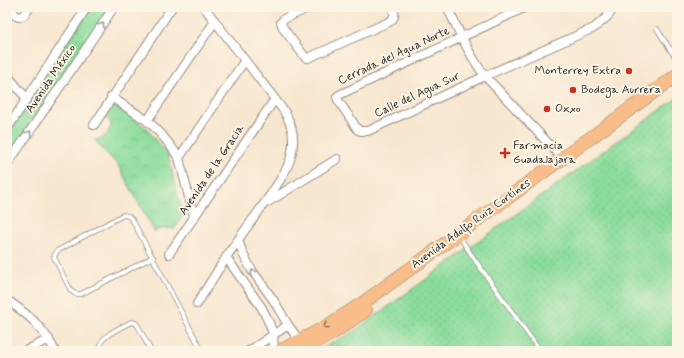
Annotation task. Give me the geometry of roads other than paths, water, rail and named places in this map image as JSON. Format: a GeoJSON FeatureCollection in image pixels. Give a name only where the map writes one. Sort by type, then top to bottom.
{"type":"FeatureCollection","features":[{"type":"Feature","properties":{"kind":"main road","name":"Avenida Adolfo Ruiz Cortínes"},"geometry":{"type":"LineString","coordinates":[[280,351],[298,348],[324,328],[460,237],[677,75]]}},
{"type":"Feature","properties":{"kind":"main road"},"geometry":{"type":"LineString","coordinates":[[460,237],[677,85]]}},
{"type":"Feature","properties":{"kind":"street"},"geometry":{"type":"LineString","coordinates":[[10,7],[16,16],[19,17],[24,15],[30,7]]}},
{"type":"Feature","properties":{"kind":"street","name":"Avenida México"},"geometry":{"type":"LineString","coordinates":[[7,129],[88,7]]}},
{"type":"Feature","properties":{"kind":"street","name":"Avenida México"},"geometry":{"type":"LineString","coordinates":[[7,165],[114,7]]}},
{"type":"Feature","properties":{"kind":"street"},"geometry":{"type":"LineString","coordinates":[[94,124],[172,7]]}},
{"type":"Feature","properties":{"kind":"street"},"geometry":{"type":"LineString","coordinates":[[197,304],[226,257],[275,189],[286,170],[292,154],[294,139],[290,123],[284,112],[204,7]]}},
{"type":"Feature","properties":{"kind":"street"},"geometry":{"type":"LineString","coordinates":[[310,7],[284,19],[282,22],[283,28],[307,58],[391,21],[395,15],[393,7]]}},
{"type":"Feature","properties":{"kind":"street"},"geometry":{"type":"LineString","coordinates":[[447,7],[462,38],[485,76],[563,159]]}},
{"type":"Feature","properties":{"kind":"street","name":"Cerrada del Agua Norte"},"geometry":{"type":"LineString","coordinates":[[358,130],[338,100],[337,97],[339,95],[526,7]]}},
{"type":"Feature","properties":{"kind":"street","name":"Calle del Agua Sur"},"geometry":{"type":"LineString","coordinates":[[358,130],[360,132],[368,131],[485,76],[594,28],[614,9]]}},
{"type":"Feature","properties":{"kind":"street"},"geometry":{"type":"LineString","coordinates":[[147,121],[215,21]]}},
{"type":"Feature","properties":{"kind":"street"},"geometry":{"type":"LineString","coordinates":[[179,158],[245,60]]}},
{"type":"Feature","properties":{"kind":"street"},"geometry":{"type":"LineString","coordinates":[[7,75],[27,99]]}},
{"type":"Feature","properties":{"kind":"street"},"geometry":{"type":"LineString","coordinates":[[111,97],[147,121],[157,130],[179,158],[194,217]]}},
{"type":"Feature","properties":{"kind":"street","name":"Avenida de la Gracia"},"geometry":{"type":"LineString","coordinates":[[169,254],[275,99]]}},
{"type":"Feature","properties":{"kind":"street"},"geometry":{"type":"LineString","coordinates":[[265,203],[337,159]]}},
{"type":"Feature","properties":{"kind":"street"},"geometry":{"type":"LineString","coordinates":[[238,240],[251,269],[274,301],[288,325],[298,348]]}},
{"type":"Feature","properties":{"kind":"street"},"geometry":{"type":"LineString","coordinates":[[226,257],[262,308],[273,334],[274,351]]}},
{"type":"Feature","properties":{"kind":"street"},"geometry":{"type":"LineString","coordinates":[[9,304],[27,314],[38,324],[49,339],[55,351]]}},
{"type":"Feature","properties":{"kind":"street"},"geometry":{"type":"LineString","coordinates":[[249,351],[288,325]]}},
{"type":"Feature","properties":{"kind":"street"},"geometry":{"type":"LineString","coordinates":[[25,351],[49,339]]}},
{"type":"Feature","properties":{"kind":"lane"},"geometry":{"type":"LineString","coordinates":[[657,29],[677,60]]}},
{"type":"Feature","properties":{"kind":"lane"},"geometry":{"type":"LineString","coordinates":[[670,50],[677,48]]}},
{"type":"Feature","properties":{"kind":"lane"},"geometry":{"type":"LineString","coordinates":[[153,257],[81,294],[71,291],[54,257],[57,251],[122,215],[130,216],[153,257],[202,351]]}},
{"type":"Feature","properties":{"kind":"lane"},"geometry":{"type":"LineString","coordinates":[[460,237],[540,351]]}},
{"type":"Feature","properties":{"kind":"lane"},"geometry":{"type":"LineString","coordinates":[[104,351],[101,345],[104,337],[131,322],[138,324],[151,351]]}},
{"type":"Feature","properties":{"kind":"place","name":"Monterrey Extra"},"geometry":{"type":"Point","coordinates":[629,71]}},
{"type":"Feature","properties":{"kind":"place","name":"Bodega Aurrera"},"geometry":{"type":"Point","coordinates":[573,90]}},
{"type":"Feature","properties":{"kind":"place","name":"Oxxo"},"geometry":{"type":"Point","coordinates":[547,109]}},
{"type":"Feature","properties":{"kind":"place","name":"Farmacia Guadalajara"},"geometry":{"type":"Point","coordinates":[505,153]}}]}
